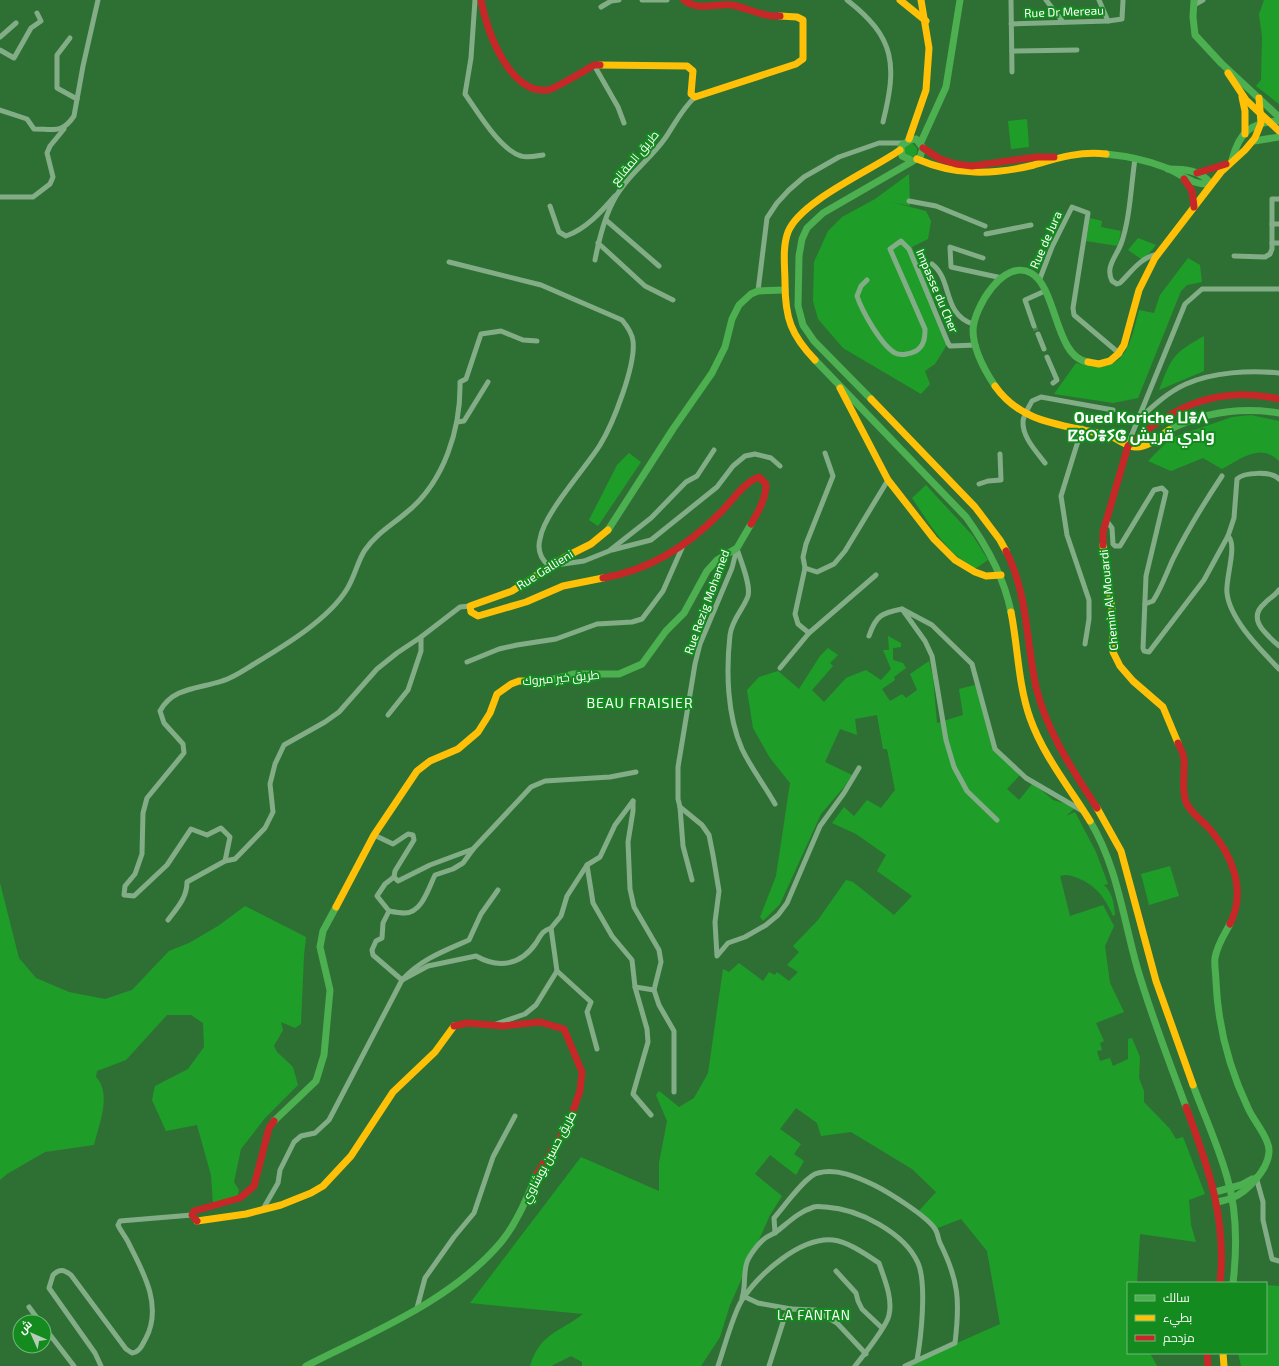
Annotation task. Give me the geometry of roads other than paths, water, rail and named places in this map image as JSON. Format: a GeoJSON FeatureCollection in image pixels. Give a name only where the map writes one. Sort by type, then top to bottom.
{"type":"FeatureCollection","features":[{"type":"Feature","properties":{"kind":"main road"},"geometry":{"type":"LineString","coordinates":[[481,0],[483,16],[493,42],[510,69],[530,87],[548,90],[594,65],[687,66],[693,71],[694,79],[690,88],[691,94],[696,97],[800,62],[803,59],[803,20],[798,17],[767,16],[750,9],[726,5],[705,8],[690,6],[684,0]]}},
{"type":"Feature","properties":{"kind":"main road"},"geometry":{"type":"LineString","coordinates":[[900,0],[926,21]]}},
{"type":"Feature","properties":{"kind":"main road"},"geometry":{"type":"LineString","coordinates":[[907,141],[926,90],[929,48],[922,0]]}},
{"type":"Feature","properties":{"kind":"main road"},"geometry":{"type":"LineString","coordinates":[[960,0],[946,87],[922,145],[922,154],[823,213],[807,228],[800,247],[798,267],[798,302],[801,320],[814,341],[975,508],[995,532],[1005,549],[1020,587],[1036,686],[1045,718],[1064,757],[1107,822],[1121,850],[1156,980],[1196,1094],[1228,1176],[1232,1198],[1236,1258],[1233,1282]]}},
{"type":"Feature","properties":{"kind":"main road"},"geometry":{"type":"LineString","coordinates":[[1194,3],[1195,35],[1221,63],[1279,118]]}},
{"type":"Feature","properties":{"kind":"main road"},"geometry":{"type":"LineString","coordinates":[[1221,63],[1240,91],[1263,119],[1279,131]]}},
{"type":"Feature","properties":{"kind":"main road"},"geometry":{"type":"LineString","coordinates":[[1240,91],[1245,112],[1245,134]]}},
{"type":"Feature","properties":{"kind":"main road"},"geometry":{"type":"LineString","coordinates":[[1259,98],[1263,119],[1254,141],[1230,162],[1211,184],[1158,254],[1139,292],[1126,344],[1120,354],[1110,361],[1098,365],[1086,364],[1079,360],[1068,348],[1045,291],[1039,281],[1030,272],[1022,270],[1008,273],[1002,278],[989,293],[979,310],[974,324],[976,345],[989,379],[1007,401],[1026,414],[1037,419],[1082,428],[1115,438],[1128,446],[1137,448],[1173,428],[1216,413],[1259,409],[1279,413]]}},
{"type":"Feature","properties":{"kind":"main road"},"geometry":{"type":"LineString","coordinates":[[1197,173],[1230,162],[1236,147],[1253,125],[1263,119],[1279,121]]}},
{"type":"Feature","properties":{"kind":"main road"},"geometry":{"type":"LineString","coordinates":[[1254,141],[1279,137]]}},
{"type":"Feature","properties":{"kind":"main road"},"geometry":{"type":"LineString","coordinates":[[1058,157],[1031,156],[983,166],[966,166],[944,162],[916,139],[907,141],[901,146],[900,150],[873,169],[815,202],[798,215],[790,228],[787,239],[785,290],[787,316],[793,334],[801,345],[963,514],[984,542],[1001,575],[1012,614],[1020,678],[1030,717],[1043,748],[1102,842],[1111,864],[1149,1003],[1211,1178],[1217,1202],[1223,1250],[1220,1282]]}},
{"type":"Feature","properties":{"kind":"main road"},"geometry":{"type":"LineString","coordinates":[[900,150],[904,158],[961,174],[979,174],[1011,170],[1080,152],[1109,154],[1135,159],[1167,169],[1201,185],[1211,184]]}},
{"type":"Feature","properties":{"kind":"main road"},"geometry":{"type":"LineString","coordinates":[[1167,169],[1184,170],[1197,173],[1206,178],[1211,184]]}},
{"type":"Feature","properties":{"kind":"main road"},"geometry":{"type":"LineString","coordinates":[[1183,177],[1192,191],[1194,208]]}},
{"type":"Feature","properties":{"kind":"main road"},"geometry":{"type":"LineString","coordinates":[[758,291],[785,290]]}},
{"type":"Feature","properties":{"kind":"main road","name":"Rue Gallieni"},"geometry":{"type":"LineString","coordinates":[[470,606],[512,591],[549,566],[591,544],[608,530],[712,373],[725,347],[732,319],[739,305],[751,294],[758,291]]}},
{"type":"Feature","properties":{"kind":"main road"},"geometry":{"type":"LineString","coordinates":[[838,384],[888,480],[934,540],[955,560],[975,572],[986,576],[1001,575]]}},
{"type":"Feature","properties":{"kind":"main road"},"geometry":{"type":"LineString","coordinates":[[1128,446],[1170,414],[1206,398],[1237,394],[1262,395],[1279,399]]}},
{"type":"Feature","properties":{"kind":"main road","name":"Chemin Al Mouardi"},"geometry":{"type":"LineString","coordinates":[[1128,446],[1106,520],[1103,550],[1109,578],[1112,609],[1113,652],[1120,666],[1132,681],[1163,708],[1181,746],[1184,758],[1183,791],[1186,804],[1224,846],[1233,869],[1238,894],[1236,911],[1218,947],[1215,958],[1216,985],[1221,1028],[1234,1079],[1249,1111],[1269,1146],[1267,1162],[1245,1190],[1232,1198]]}},
{"type":"Feature","properties":{"kind":"main road","name":"طريق خير مبروك"},"geometry":{"type":"LineString","coordinates":[[192,1215],[194,1211],[220,1205],[240,1198],[254,1186],[269,1128],[277,1117],[308,1090],[316,1080],[324,1055],[330,1005],[330,990],[320,947],[323,931],[358,868],[374,835],[417,771],[430,760],[458,749],[478,732],[490,713],[497,694],[504,687],[519,681],[538,682],[559,680],[574,674],[618,674],[642,664],[666,631],[684,613],[707,571],[717,560],[737,548],[762,504],[766,484],[758,477],[749,481],[710,526],[682,547],[657,562],[624,574],[563,586],[534,600],[500,611],[476,616],[471,613],[470,606]]}},
{"type":"Feature","properties":{"kind":"main road","name":"طريق حسين بوشاوي"},"geometry":{"type":"LineString","coordinates":[[192,1215],[195,1221],[199,1222],[283,1205],[306,1197],[338,1173],[389,1097],[436,1050],[450,1029],[457,1024],[464,1023],[492,1026],[545,1021],[564,1029],[582,1072],[580,1091],[568,1125],[538,1172],[517,1219],[502,1241],[461,1281],[417,1308],[306,1366]]}},
{"type":"Feature","properties":{"kind":"main road"},"geometry":{"type":"LineString","coordinates":[[1211,1178],[1221,1183],[1228,1176]]}},
{"type":"Feature","properties":{"kind":"main road"},"geometry":{"type":"LineString","coordinates":[[1215,1192],[1241,1185],[1256,1177]]}},
{"type":"Feature","properties":{"kind":"main road"},"geometry":{"type":"LineString","coordinates":[[1217,1202],[1232,1198]]}},
{"type":"Feature","properties":{"kind":"main road"},"geometry":{"type":"LineString","coordinates":[[1207,1354],[1208,1366]]}},
{"type":"Feature","properties":{"kind":"main road"},"geometry":{"type":"LineString","coordinates":[[1223,1354],[1224,1366]]}},
{"type":"Feature","properties":{"kind":"street"},"geometry":{"type":"LineString","coordinates":[[0,197],[33,197],[50,184],[53,177],[47,156],[48,149],[74,116],[98,0]]}},
{"type":"Feature","properties":{"kind":"street"},"geometry":{"type":"LineString","coordinates":[[475,0],[471,58],[465,94],[486,126],[505,146],[521,156],[543,155]]}},
{"type":"Feature","properties":{"kind":"street"},"geometry":{"type":"LineString","coordinates":[[601,7],[611,1],[619,0]]}},
{"type":"Feature","properties":{"kind":"street"},"geometry":{"type":"LineString","coordinates":[[642,0],[667,0]]}},
{"type":"Feature","properties":{"kind":"street"},"geometry":{"type":"LineString","coordinates":[[847,0],[872,22],[889,50],[891,69],[888,100],[882,122]]}},
{"type":"Feature","properties":{"kind":"street"},"geometry":{"type":"LineString","coordinates":[[1011,0],[1012,72]]}},
{"type":"Feature","properties":{"kind":"street"},"geometry":{"type":"LineString","coordinates":[[1046,0],[1063,22]]}},
{"type":"Feature","properties":{"kind":"street"},"geometry":{"type":"LineString","coordinates":[[1099,0],[1108,21]]}},
{"type":"Feature","properties":{"kind":"street","name":"Rue Dr Mereau"},"geometry":{"type":"LineString","coordinates":[[1011,24],[1108,21],[1122,19],[1123,0]]}},
{"type":"Feature","properties":{"kind":"street"},"geometry":{"type":"LineString","coordinates":[[1194,3],[1203,0]]}},
{"type":"Feature","properties":{"kind":"street"},"geometry":{"type":"LineString","coordinates":[[0,50],[14,58],[31,28],[40,21],[37,13]]}},
{"type":"Feature","properties":{"kind":"street"},"geometry":{"type":"LineString","coordinates":[[0,38],[16,23]]}},
{"type":"Feature","properties":{"kind":"street"},"geometry":{"type":"LineString","coordinates":[[70,38],[57,56],[56,80],[57,88],[77,99]]}},
{"type":"Feature","properties":{"kind":"street"},"geometry":{"type":"LineString","coordinates":[[1012,51],[1077,50]]}},
{"type":"Feature","properties":{"kind":"street"},"geometry":{"type":"LineString","coordinates":[[594,65],[618,107],[624,124]]}},
{"type":"Feature","properties":{"kind":"street","name":"طريق المقالع"},"geometry":{"type":"LineString","coordinates":[[595,260],[598,243],[609,212],[620,191],[666,137],[684,107],[696,97]]}},
{"type":"Feature","properties":{"kind":"street"},"geometry":{"type":"LineString","coordinates":[[0,110],[27,119],[34,129],[60,130],[69,123]]}},
{"type":"Feature","properties":{"kind":"street"},"geometry":{"type":"LineString","coordinates":[[758,291],[767,218],[777,203],[789,190],[804,177],[839,157],[879,143],[907,141]]}},
{"type":"Feature","properties":{"kind":"street"},"geometry":{"type":"LineString","coordinates":[[1135,159],[1130,200],[1121,244],[1111,264],[1109,274],[1112,281],[1117,284],[1120,283],[1141,261],[1158,254]]}},
{"type":"Feature","properties":{"kind":"street"},"geometry":{"type":"LineString","coordinates":[[550,206],[560,232],[566,236],[573,234],[596,218],[620,191]]}},
{"type":"Feature","properties":{"kind":"street"},"geometry":{"type":"LineString","coordinates":[[1234,256],[1266,256],[1271,252],[1272,199],[1279,199]]}},
{"type":"Feature","properties":{"kind":"street"},"geometry":{"type":"LineString","coordinates":[[909,201],[936,206],[985,226]]}},
{"type":"Feature","properties":{"kind":"street","name":"Rue de Jura"},"geometry":{"type":"LineString","coordinates":[[1039,281],[1052,247],[1072,207],[1088,214],[1073,308],[1074,315],[1120,354]]}},
{"type":"Feature","properties":{"kind":"street"},"geometry":{"type":"LineString","coordinates":[[607,221],[659,266]]}},
{"type":"Feature","properties":{"kind":"street"},"geometry":{"type":"LineString","coordinates":[[1272,224],[1279,224]]}},
{"type":"Feature","properties":{"kind":"street"},"geometry":{"type":"LineString","coordinates":[[986,234],[1031,225]]}},
{"type":"Feature","properties":{"kind":"street","name":"Impasse du Cher"},"geometry":{"type":"LineString","coordinates":[[868,280],[861,286],[857,296],[863,313],[883,341],[895,353],[910,355],[918,349],[925,338],[925,329],[890,249],[901,241],[909,249],[950,346],[956,347],[976,345]]}},
{"type":"Feature","properties":{"kind":"street"},"geometry":{"type":"LineString","coordinates":[[1272,243],[1279,242]]}},
{"type":"Feature","properties":{"kind":"street"},"geometry":{"type":"LineString","coordinates":[[598,243],[645,286],[673,300]]}},
{"type":"Feature","properties":{"kind":"street"},"geometry":{"type":"LineString","coordinates":[[983,258],[950,247],[951,267],[1002,278]]}},
{"type":"Feature","properties":{"kind":"street"},"geometry":{"type":"LineString","coordinates":[[449,262],[548,288],[622,320],[629,330],[633,341],[631,363],[621,398],[601,444],[549,517],[540,538],[540,552],[542,560],[549,566],[584,560],[609,551],[651,540],[717,487],[733,466],[745,456],[755,454],[771,458],[780,466]]}},
{"type":"Feature","properties":{"kind":"street"},"geometry":{"type":"LineString","coordinates":[[932,264],[941,274],[952,306],[958,315],[967,322],[974,324]]}},
{"type":"Feature","properties":{"kind":"street"},"geometry":{"type":"LineString","coordinates":[[1128,446],[1184,304],[1202,289],[1279,288]]}},
{"type":"Feature","properties":{"kind":"street"},"geometry":{"type":"LineString","coordinates":[[1034,326],[1025,300],[1045,291]]}},
{"type":"Feature","properties":{"kind":"street"},"geometry":{"type":"LineString","coordinates":[[168,920],[184,899],[187,891],[187,882],[225,861],[230,837],[221,828],[207,835],[191,829],[167,865],[152,880],[134,896],[124,895],[125,886],[134,874],[142,854],[143,813],[147,798],[184,753],[183,744],[164,722],[160,711],[165,701],[184,690],[224,681],[306,630],[338,602],[356,574],[364,551],[380,532],[408,512],[423,498],[435,481],[446,458],[457,422],[460,382],[466,379],[481,334],[501,331],[523,340],[537,342]]}},
{"type":"Feature","properties":{"kind":"street"},"geometry":{"type":"LineString","coordinates":[[1038,334],[1044,349]]}},
{"type":"Feature","properties":{"kind":"street"},"geometry":{"type":"LineString","coordinates":[[1047,357],[1057,380],[1053,383]]}},
{"type":"Feature","properties":{"kind":"street"},"geometry":{"type":"LineString","coordinates":[[1137,421],[1167,395],[1186,384],[1214,377],[1242,373],[1279,372]]}},
{"type":"Feature","properties":{"kind":"street"},"geometry":{"type":"LineString","coordinates":[[457,422],[464,421],[488,382]]}},
{"type":"Feature","properties":{"kind":"street"},"geometry":{"type":"LineString","coordinates":[[1044,463],[1030,443],[1025,432],[1023,421],[1032,401],[1041,397],[1113,410]]}},
{"type":"Feature","properties":{"kind":"street"},"geometry":{"type":"LineString","coordinates":[[1082,428],[1061,496],[1067,535],[1089,600],[1089,619],[1084,644]]}},
{"type":"Feature","properties":{"kind":"street"},"geometry":{"type":"LineString","coordinates":[[609,551],[651,518],[686,482],[697,476],[714,450]]}},
{"type":"Feature","properties":{"kind":"street"},"geometry":{"type":"LineString","coordinates":[[809,633],[798,624],[795,614],[805,568],[803,557],[806,544],[833,476],[825,453]]}},
{"type":"Feature","properties":{"kind":"street"},"geometry":{"type":"LineString","coordinates":[[979,484],[988,480],[1001,480],[1000,454]]}},
{"type":"Feature","properties":{"kind":"street"},"geometry":{"type":"LineString","coordinates":[[1106,520],[1112,526],[1113,544],[1120,546],[1154,490],[1162,488],[1166,492],[1146,576],[1143,648],[1147,652],[1151,650],[1204,580],[1228,536],[1234,518],[1235,483],[1238,477],[1244,475],[1272,473],[1279,479]]}},
{"type":"Feature","properties":{"kind":"street"},"geometry":{"type":"LineString","coordinates":[[1145,604],[1153,601],[1162,587],[1172,560],[1207,498],[1222,476]]}},
{"type":"Feature","properties":{"kind":"street"},"geometry":{"type":"LineString","coordinates":[[805,568],[818,572],[834,564],[845,551],[888,480]]}},
{"type":"Feature","properties":{"kind":"street"},"geometry":{"type":"LineString","coordinates":[[1228,536],[1233,545],[1226,582],[1227,595],[1231,607],[1258,646],[1279,669]]}},
{"type":"Feature","properties":{"kind":"street"},"geometry":{"type":"LineString","coordinates":[[467,662],[499,649],[517,644],[556,639],[597,624],[632,622],[642,619],[663,591],[682,547]]}},
{"type":"Feature","properties":{"kind":"street"},"geometry":{"type":"LineString","coordinates":[[737,548],[748,582],[748,595],[734,621],[730,633],[730,700],[734,725],[742,749],[775,804]]}},
{"type":"Feature","properties":{"kind":"street","name":"Rue Rezig Mohamed"},"geometry":{"type":"LineString","coordinates":[[692,880],[683,846],[678,799],[678,767],[695,664],[700,644],[729,575],[737,548]]}},
{"type":"Feature","properties":{"kind":"street"},"geometry":{"type":"LineString","coordinates":[[780,668],[809,633],[876,575]]}},
{"type":"Feature","properties":{"kind":"street"},"geometry":{"type":"LineString","coordinates":[[1279,590],[1260,607],[1257,615],[1259,626],[1279,646]]}},
{"type":"Feature","properties":{"kind":"street","name":"Rue Gallieni"},"geometry":{"type":"LineString","coordinates":[[225,861],[235,859],[265,828],[273,812],[270,784],[275,764],[284,745],[325,722],[339,712],[377,669],[460,606],[470,606]]}},
{"type":"Feature","properties":{"kind":"street"},"geometry":{"type":"LineString","coordinates":[[869,636],[873,624],[880,615],[902,609],[932,625],[972,664],[995,749],[1026,778],[1084,812]]}},
{"type":"Feature","properties":{"kind":"street"},"geometry":{"type":"LineString","coordinates":[[902,609],[925,641],[932,656],[946,740],[954,767],[967,792],[997,820]]}},
{"type":"Feature","properties":{"kind":"street"},"geometry":{"type":"LineString","coordinates":[[388,715],[408,690],[421,651],[421,637]]}},
{"type":"Feature","properties":{"kind":"street"},"geometry":{"type":"LineString","coordinates":[[680,807],[702,825],[709,835],[719,891],[715,922],[716,951],[718,956],[728,944],[745,937],[766,925],[778,915],[787,903],[820,826],[844,793],[859,768]]}},
{"type":"Feature","properties":{"kind":"street"},"geometry":{"type":"LineString","coordinates":[[474,848],[384,884],[377,896],[389,911],[406,913],[417,907],[424,900],[435,875],[453,869],[463,863],[474,848],[531,787],[545,781],[610,777],[636,772]]}},
{"type":"Feature","properties":{"kind":"street"},"geometry":{"type":"LineString","coordinates":[[402,980],[428,966],[476,956],[488,963],[502,965],[514,961],[526,953],[544,930],[551,928],[561,916],[567,896],[587,865],[600,857],[615,825],[633,801],[633,811],[628,842],[630,889],[634,907],[659,950],[660,962],[654,990],[659,1005],[674,1031],[674,1092]]}},
{"type":"Feature","properties":{"kind":"street"},"geometry":{"type":"LineString","coordinates":[[374,835],[393,844],[408,834],[413,835],[414,840],[402,857],[395,871],[396,879]]}},
{"type":"Feature","properties":{"kind":"street"},"geometry":{"type":"LineString","coordinates":[[587,865],[593,903],[612,936],[632,960],[635,987],[647,1029],[648,1042],[633,1094],[651,1115]]}},
{"type":"Feature","properties":{"kind":"street"},"geometry":{"type":"LineString","coordinates":[[263,1209],[278,1183],[280,1170],[294,1142],[301,1136],[315,1133],[329,1120],[402,980],[413,968],[428,959],[469,940],[481,914],[498,890]]}},
{"type":"Feature","properties":{"kind":"street"},"geometry":{"type":"LineString","coordinates":[[389,911],[383,923],[382,938],[376,941],[372,950],[373,955],[402,980]]}},
{"type":"Feature","properties":{"kind":"street"},"geometry":{"type":"LineString","coordinates":[[492,1026],[525,1014],[536,1005],[557,971],[551,928]]}},
{"type":"Feature","properties":{"kind":"street"},"geometry":{"type":"LineString","coordinates":[[557,971],[591,1002],[587,1012],[597,1049]]}},
{"type":"Feature","properties":{"kind":"street"},"geometry":{"type":"LineString","coordinates":[[635,987],[654,990]]}},
{"type":"Feature","properties":{"kind":"street"},"geometry":{"type":"LineString","coordinates":[[417,1308],[426,1278],[454,1236],[464,1227],[474,1214],[493,1157],[515,1116]]}},
{"type":"Feature","properties":{"kind":"street"},"geometry":{"type":"LineString","coordinates":[[775,1234],[774,1218],[801,1186],[818,1173],[842,1173],[856,1176],[881,1189],[917,1213],[935,1229],[952,1266],[958,1295],[958,1320],[955,1343],[904,1366]]}},
{"type":"Feature","properties":{"kind":"street"},"geometry":{"type":"LineString","coordinates":[[1256,1177],[1263,1202],[1263,1220],[1272,1259],[1279,1261]]}},
{"type":"Feature","properties":{"kind":"street"},"geometry":{"type":"LineString","coordinates":[[718,1366],[743,1297],[747,1262],[763,1240],[775,1234],[794,1216],[815,1206],[856,1212],[889,1230],[908,1248],[918,1264],[922,1283],[920,1339],[917,1360]]}},
{"type":"Feature","properties":{"kind":"street"},"geometry":{"type":"LineString","coordinates":[[101,1366],[95,1353],[49,1288],[53,1274],[60,1270],[65,1270],[71,1275],[126,1349],[132,1353],[136,1353],[141,1348],[150,1330],[153,1309],[150,1288],[130,1244],[118,1225],[120,1221],[136,1218],[192,1215]]}},
{"type":"Feature","properties":{"kind":"street"},"geometry":{"type":"LineString","coordinates":[[743,1297],[762,1275],[793,1251],[814,1241],[834,1240],[860,1250],[879,1263],[889,1297],[890,1315],[866,1354],[855,1366]]}},
{"type":"Feature","properties":{"kind":"street"},"geometry":{"type":"LineString","coordinates":[[836,1271],[856,1293],[862,1309],[882,1328]]}},
{"type":"Feature","properties":{"kind":"street"},"geometry":{"type":"LineString","coordinates":[[743,1297],[758,1303],[791,1309],[815,1310],[837,1323],[866,1354]]}},
{"type":"Feature","properties":{"kind":"street"},"geometry":{"type":"LineString","coordinates":[[29,1307],[34,1314]]}},
{"type":"Feature","properties":{"kind":"street"},"geometry":{"type":"LineString","coordinates":[[769,1366],[785,1316],[791,1309]]}},
{"type":"Feature","properties":{"kind":"street"},"geometry":{"type":"LineString","coordinates":[[52,1337],[74,1366]]}},
{"type":"Feature","properties":{"kind":"tunnel"},"geometry":{"type":"LineString","coordinates":[[1034,326],[1038,334]]}},
{"type":"Feature","properties":{"kind":"district","name":"Oued Koriche ⵡⴻⴷ ⵇⵓⵔⴻⵢⵛ وادي قريش"},"geometry":{"type":"Point","coordinates":[1141,426]}},
{"type":"Feature","properties":{"kind":"district","name":"BEAU FRAISIER"},"geometry":{"type":"Point","coordinates":[640,703]}},
{"type":"Feature","properties":{"kind":"district","name":"LA FANTAN"},"geometry":{"type":"Point","coordinates":[814,1315]}}]}
